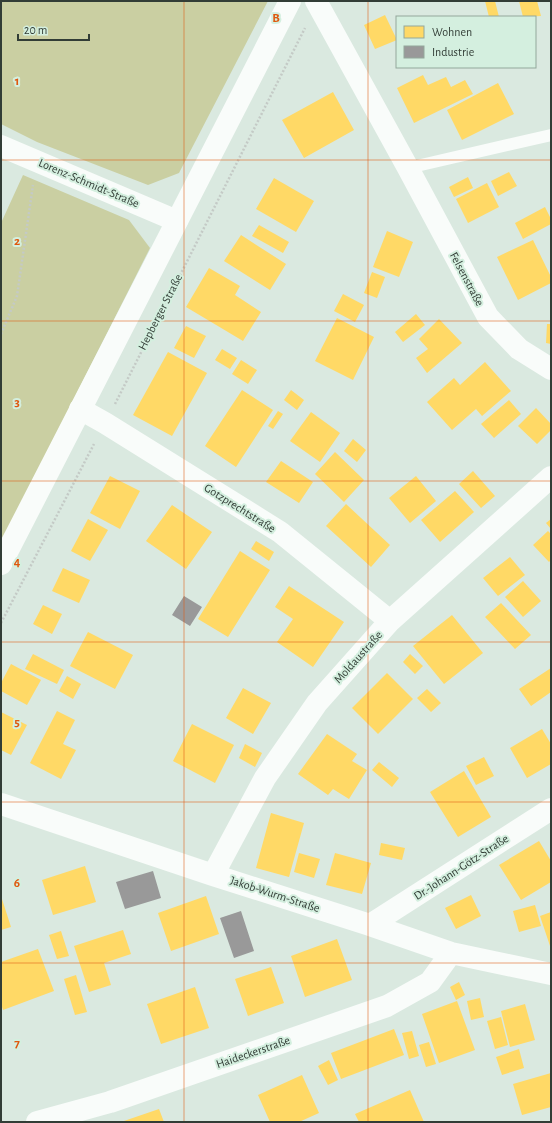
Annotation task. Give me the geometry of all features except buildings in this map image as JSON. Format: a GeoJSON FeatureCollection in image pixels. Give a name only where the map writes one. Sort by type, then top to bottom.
{"type":"FeatureCollection","features":[{"type":"Feature","properties":{"kind":"street"},"geometry":{"type":"LineString","coordinates":[[1,564],[290,1]]}},
{"type":"Feature","properties":{"kind":"street","name":"Felsenstraße"},"geometry":{"type":"LineString","coordinates":[[317,2],[488,317],[519,349],[551,369]]}},
{"type":"Feature","properties":{"kind":"street","name":"Lorenz-Schmidt-Straße"},"geometry":{"type":"LineString","coordinates":[[1,146],[37,160],[177,221]]}},
{"type":"Feature","properties":{"kind":"street","name":"Gotzprechtstraße"},"geometry":{"type":"LineString","coordinates":[[80,409],[280,532],[390,621]]}},
{"type":"Feature","properties":{"kind":"street","name":"Moldaustraße"},"geometry":{"type":"LineString","coordinates":[[213,875],[265,778],[313,709],[390,621],[551,477]]}},
{"type":"Feature","properties":{"kind":"street","name":"Jakob-Wurm-Straße"},"geometry":{"type":"LineString","coordinates":[[1,804],[451,953],[551,974]]}},
{"type":"Feature","properties":{"kind":"street","name":"Dr.-Johann-Götz-Straße"},"geometry":{"type":"LineString","coordinates":[[370,925],[551,808]]}},
{"type":"Feature","properties":{"kind":"street","name":"Haideckerstraße"},"geometry":{"type":"LineString","coordinates":[[37,1122],[110,1102],[387,1006],[430,982],[451,953]]}},
{"type":"Feature","properties":{"kind":"lane"},"geometry":{"type":"LineString","coordinates":[[408,168],[551,135]]}},
{"type":"Feature","properties":{"kind":"path","name":"Hepberger Straße"},"geometry":{"type":"LineString","coordinates":[[1,623],[105,423],[317,2]]}},
{"type":"Feature","properties":{"kind":"path"},"geometry":{"type":"LineString","coordinates":[[1,334],[17,296],[37,160]]}},
{"type":"Feature","properties":{"kind":"green space"},"geometry":{"type":"Polygon","coordinates":[[[1,1],[268,1],[179,173],[148,185],[37,142],[1,124],[1,1]]]}},
{"type":"Feature","properties":{"kind":"green space"},"geometry":{"type":"Polygon","coordinates":[[[23,175],[129,220],[150,248],[1,543],[1,223],[23,175]]]}}]}
